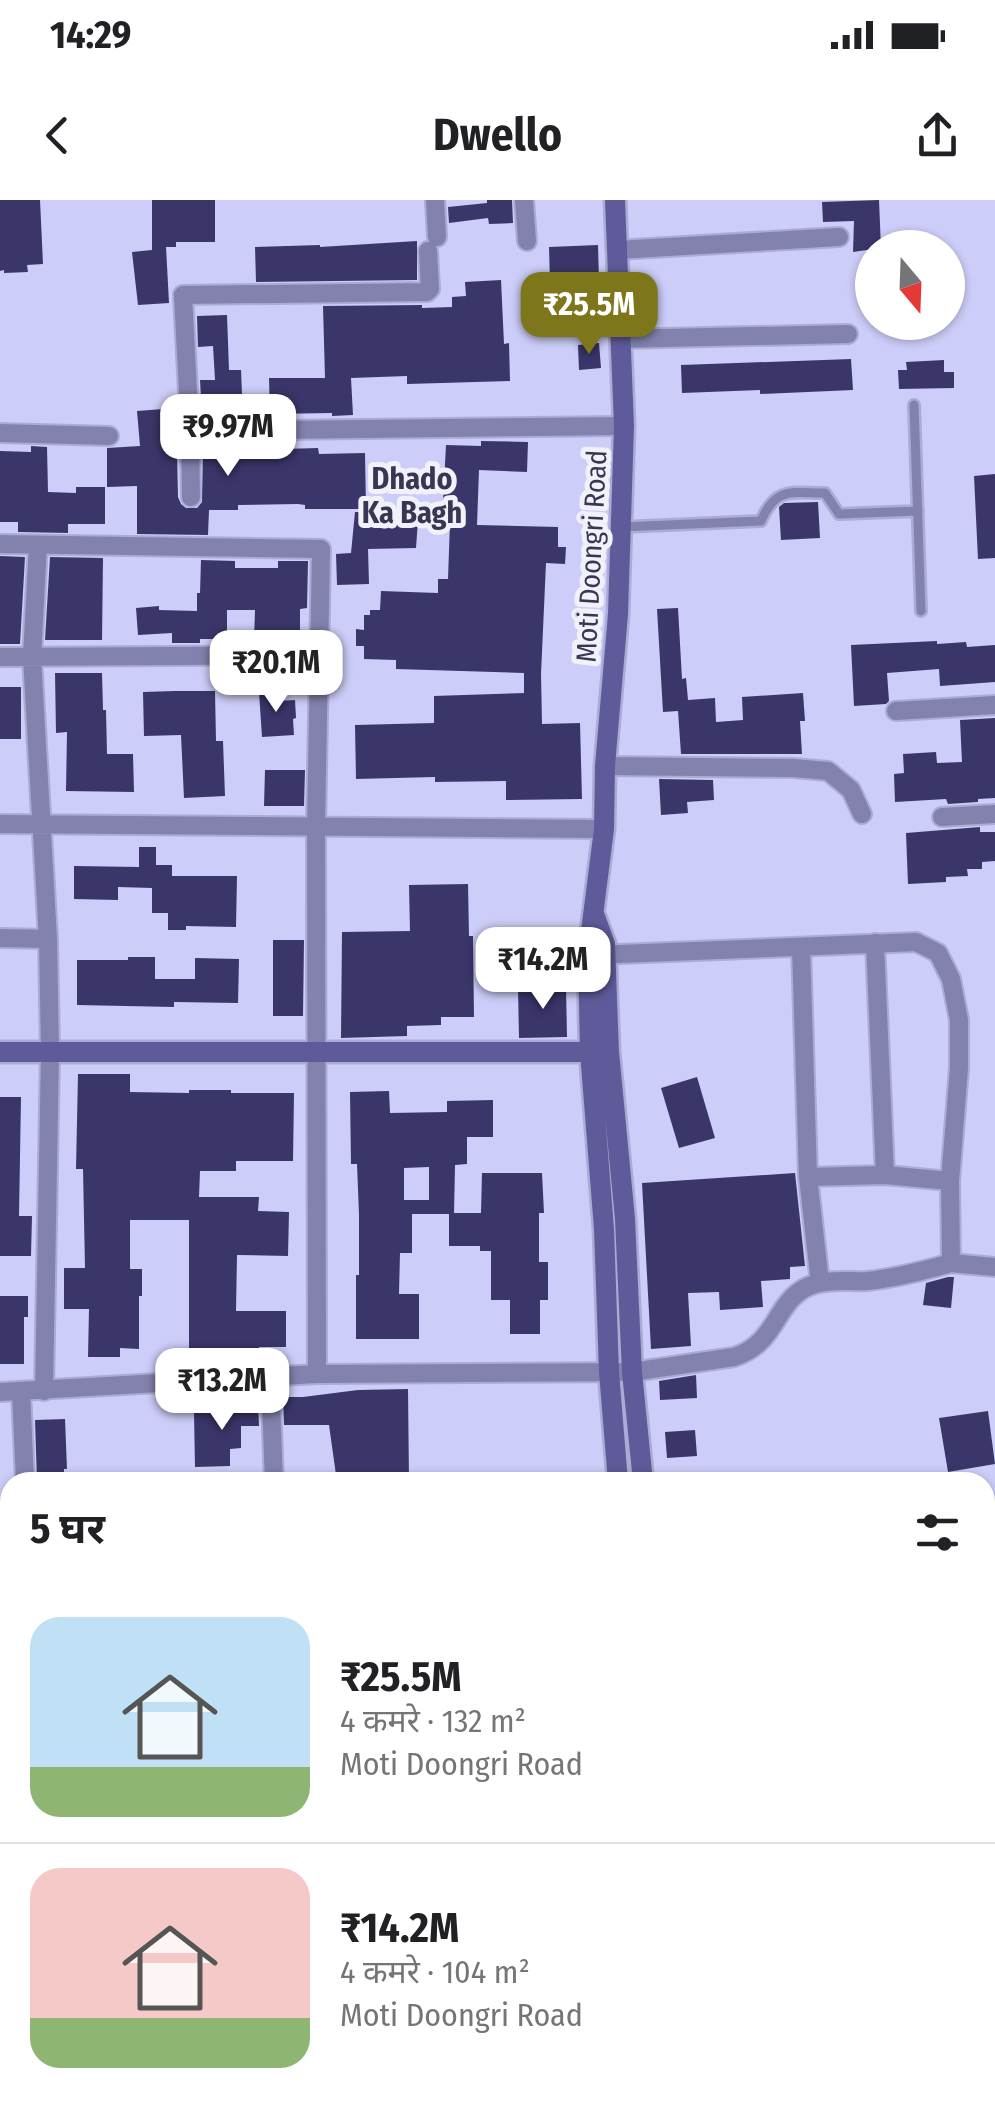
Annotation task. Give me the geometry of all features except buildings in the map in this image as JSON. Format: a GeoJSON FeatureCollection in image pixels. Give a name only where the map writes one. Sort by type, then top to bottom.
{"type":"FeatureCollection","features":[{"type":"Feature","properties":{"kind":"street"},"geometry":{"type":"LineString","coordinates":[[191,497],[183,295],[424,292],[430,288],[435,200]]}},
{"type":"Feature","properties":{"kind":"street"},"geometry":{"type":"LineString","coordinates":[[524,200],[527,241]]}},
{"type":"Feature","properties":{"kind":"street","name":"Moti Doongri Road"},"geometry":{"type":"LineString","coordinates":[[614,200],[624,426],[618,614],[604,766],[604,829],[594,914],[603,934],[596,955],[615,1243],[642,1472]]}},
{"type":"Feature","properties":{"kind":"street"},"geometry":{"type":"LineString","coordinates":[[617,250],[839,237]]}},
{"type":"Feature","properties":{"kind":"street"},"geometry":{"type":"LineString","coordinates":[[620,339],[848,334]]}},
{"type":"Feature","properties":{"kind":"street"},"geometry":{"type":"LineString","coordinates":[[190,431],[624,426]]}},
{"type":"Feature","properties":{"kind":"street"},"geometry":{"type":"LineString","coordinates":[[0,433],[109,436]]}},
{"type":"Feature","properties":{"kind":"street"},"geometry":{"type":"LineString","coordinates":[[0,544],[321,550],[316,828],[316,1374]]}},
{"type":"Feature","properties":{"kind":"street"},"geometry":{"type":"LineString","coordinates":[[38,544],[32,657],[48,939],[50,1052],[44,1390]]}},
{"type":"Feature","properties":{"kind":"street"},"geometry":{"type":"LineString","coordinates":[[0,657],[318,655]]}},
{"type":"Feature","properties":{"kind":"street"},"geometry":{"type":"LineString","coordinates":[[896,711],[995,706]]}},
{"type":"Feature","properties":{"kind":"street"},"geometry":{"type":"LineString","coordinates":[[604,766],[828,771],[851,790],[862,814]]}},
{"type":"Feature","properties":{"kind":"street"},"geometry":{"type":"LineString","coordinates":[[942,817],[995,814]]}},
{"type":"Feature","properties":{"kind":"street"},"geometry":{"type":"LineString","coordinates":[[0,824],[604,829]]}},
{"type":"Feature","properties":{"kind":"street"},"geometry":{"type":"LineString","coordinates":[[0,938],[48,939]]}},
{"type":"Feature","properties":{"kind":"street"},"geometry":{"type":"LineString","coordinates":[[596,955],[874,942],[916,942],[938,953],[951,979],[959,1020],[950,1181],[951,1263]]}},
{"type":"Feature","properties":{"kind":"street"},"geometry":{"type":"LineString","coordinates":[[874,942],[884,1175]]}},
{"type":"Feature","properties":{"kind":"street"},"geometry":{"type":"LineString","coordinates":[[801,947],[808,1177],[820,1283]]}},
{"type":"Feature","properties":{"kind":"street"},"geometry":{"type":"LineString","coordinates":[[0,1052],[600,1052]]}},
{"type":"Feature","properties":{"kind":"street"},"geometry":{"type":"LineString","coordinates":[[808,1177],[884,1175],[950,1181]]}},
{"type":"Feature","properties":{"kind":"street","name":"Moti Doongri Road"},"geometry":{"type":"LineString","coordinates":[[615,1243],[609,1372],[617,1472]]}},
{"type":"Feature","properties":{"kind":"street"},"geometry":{"type":"LineString","coordinates":[[0,1392],[316,1374],[632,1372],[749,1352],[760,1344],[790,1301],[804,1288],[820,1283],[922,1272],[951,1263],[995,1267]]}},
{"type":"Feature","properties":{"kind":"street"},"geometry":{"type":"LineString","coordinates":[[270,1377],[274,1472]]}},
{"type":"Feature","properties":{"kind":"street"},"geometry":{"type":"LineString","coordinates":[[21,1391],[25,1472]]}},
{"type":"Feature","properties":{"kind":"lane"},"geometry":{"type":"LineString","coordinates":[[914,404],[921,611]]}},
{"type":"Feature","properties":{"kind":"lane"},"geometry":{"type":"LineString","coordinates":[[621,527],[761,521],[772,500],[786,494],[825,493],[838,514],[918,511]]}},
{"type":"Feature","properties":{"kind":"district","name":"Dhado Ka Bagh"},"geometry":{"type":"Point","coordinates":[412,496]}}]}
